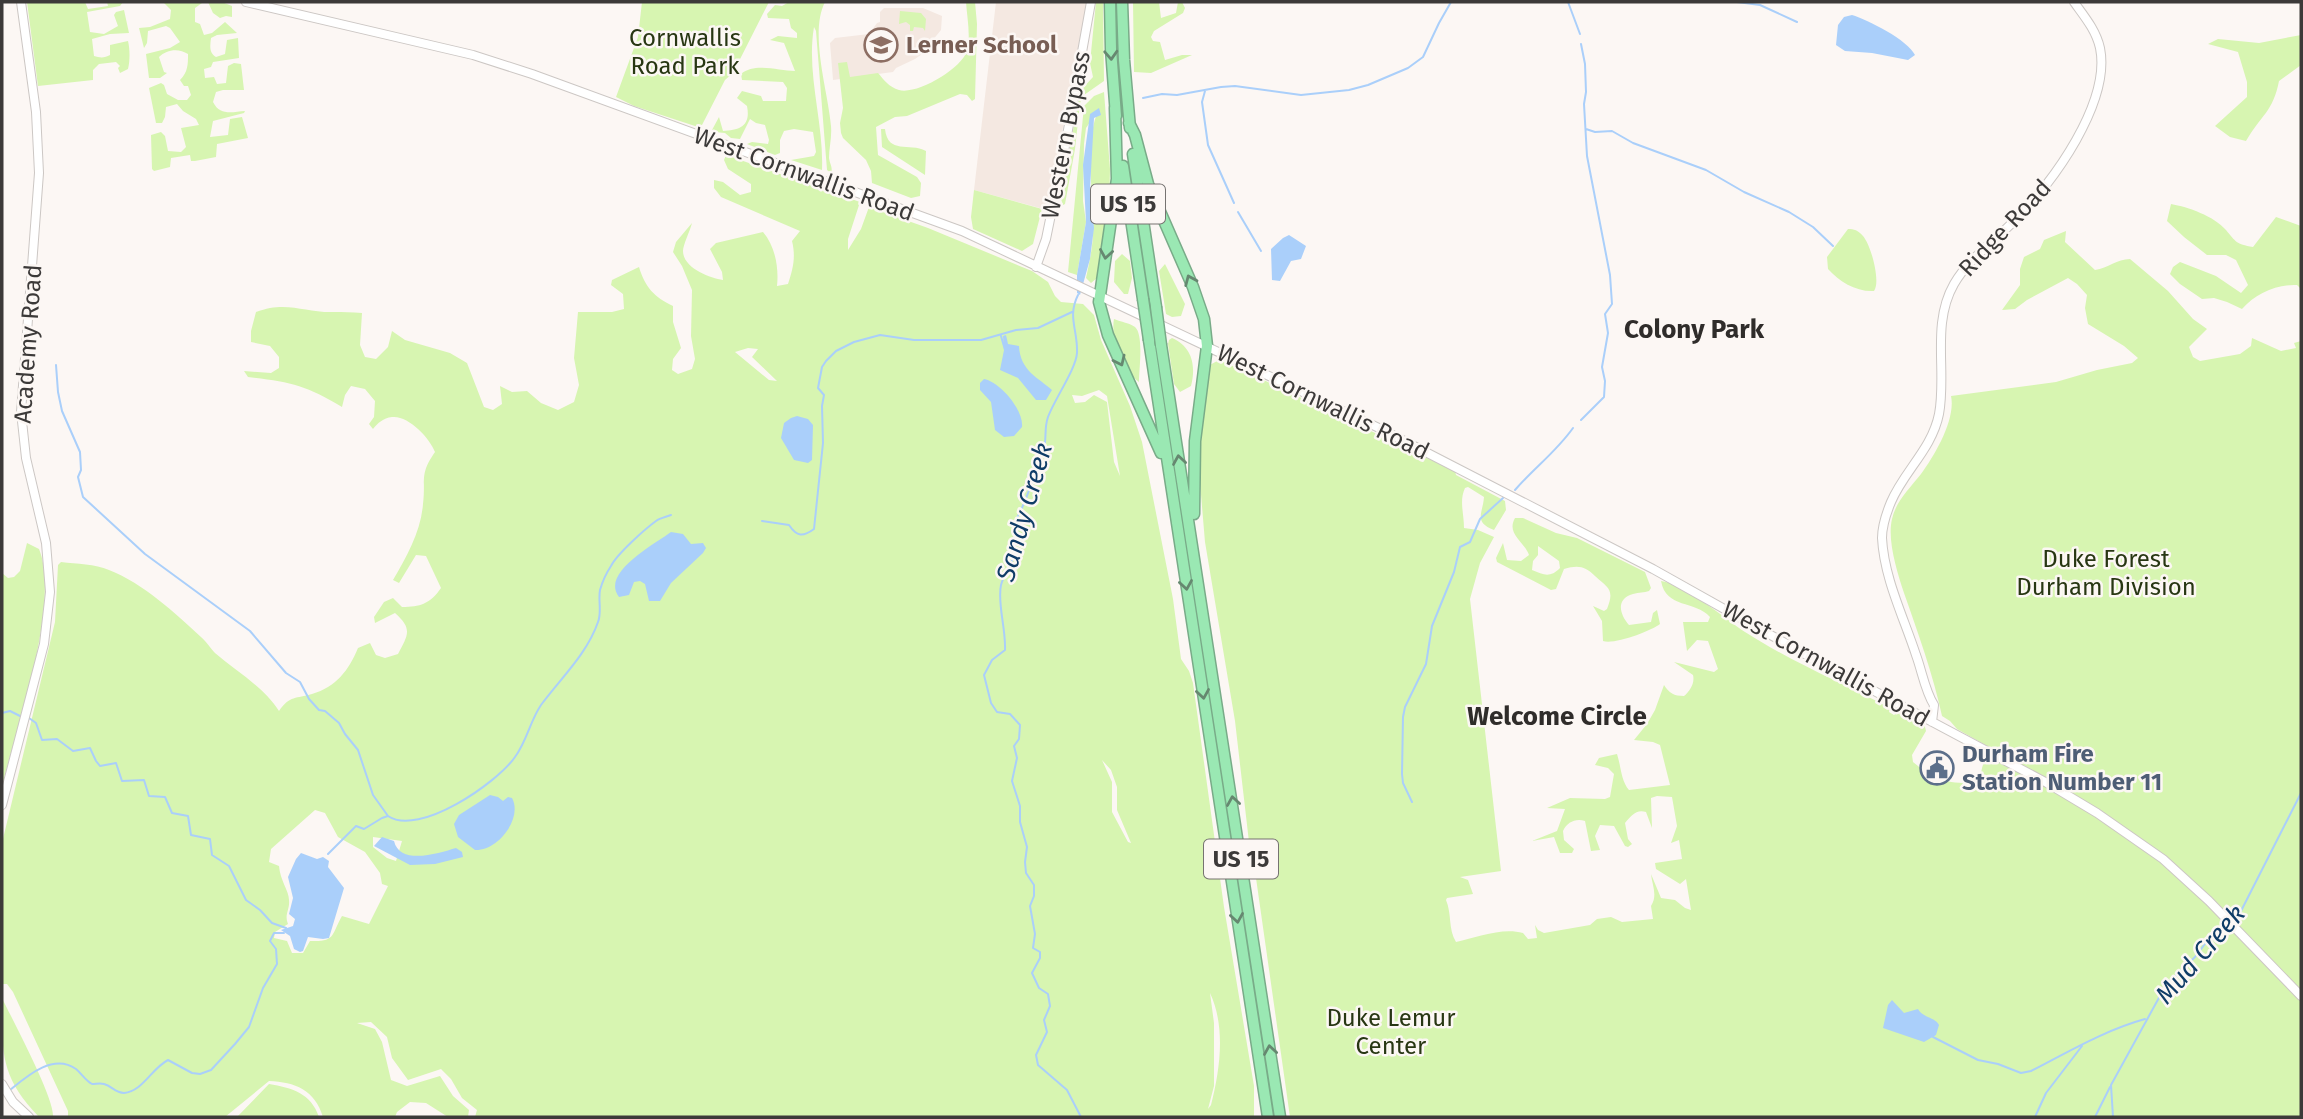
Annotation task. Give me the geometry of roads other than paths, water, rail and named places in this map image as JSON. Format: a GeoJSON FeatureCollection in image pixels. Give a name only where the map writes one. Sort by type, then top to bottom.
{"type":"FeatureCollection","features":[{"type":"Feature","properties":{"kind":"highway","name":"US 15"},"geometry":{"type":"LineString","coordinates":[[1110,2],[1115,108],[1268,1117]]}},
{"type":"Feature","properties":{"kind":"highway","name":"US 15"},"geometry":{"type":"LineString","coordinates":[[1122,2],[1129,123],[1280,1117]]}},
{"type":"Feature","properties":{"kind":"highway"},"geometry":{"type":"LineString","coordinates":[[1115,108],[1117,179],[1099,296],[1108,335],[1151,426],[1170,475]]}},
{"type":"Feature","properties":{"kind":"highway"},"geometry":{"type":"LineString","coordinates":[[1129,123],[1155,201],[1204,320],[1207,346],[1198,405],[1193,472],[1201,600]]}},
{"type":"Feature","properties":{"kind":"street","name":"Academy Road"},"geometry":{"type":"LineString","coordinates":[[2,805],[44,644],[50,592],[46,543],[26,458],[21,421],[39,173],[36,112],[21,2]]}},
{"type":"Feature","properties":{"kind":"street","name":"West Cornwallis Road"},"geometry":{"type":"LineString","coordinates":[[246,2],[473,55],[545,78],[951,227],[1381,429],[1653,569],[2047,783],[2097,813],[2163,859],[2227,918],[2301,996]]}},
{"type":"Feature","properties":{"kind":"street","name":"Western Bypass"},"geometry":{"type":"LineString","coordinates":[[1037,267],[1046,239],[1066,141],[1091,2]]}},
{"type":"Feature","properties":{"kind":"street","name":"Ridge Road"},"geometry":{"type":"LineString","coordinates":[[1932,722],[1934,705],[1885,561],[1882,534],[1884,519],[1897,490],[1928,443],[1938,419],[1943,319],[1952,287],[1970,262],[2020,216],[2046,186],[2068,152],[2094,99],[2101,74],[2099,46],[2091,26],[2074,2]]}},
{"type":"Feature","properties":{"kind":"street"},"geometry":{"type":"LineString","coordinates":[[1923,717],[1930,699]]}},
{"type":"Feature","properties":{"kind":"street"},"geometry":{"type":"LineString","coordinates":[[2,1084],[23,1117]]}},
{"type":"Feature","properties":{"kind":"street"},"geometry":{"type":"LineString","coordinates":[[19,1108],[29,1117]]}},
{"type":"Feature","properties":{"kind":"water"},"geometry":{"type":"Polygon","coordinates":[[[1852,15],[1896,37],[1915,55],[1908,60],[1845,51],[1836,45],[1838,25],[1844,17],[1852,15]]]}},
{"type":"Feature","properties":{"kind":"water"},"geometry":{"type":"Polygon","coordinates":[[[1099,108],[1101,115],[1094,118],[1090,189],[1094,228],[1090,259],[1080,295],[1077,293],[1077,275],[1086,222],[1083,165],[1090,114],[1099,108]]]}},
{"type":"Feature","properties":{"kind":"water"},"geometry":{"type":"Polygon","coordinates":[[[1289,235],[1306,246],[1301,259],[1291,261],[1280,281],[1272,280],[1271,249],[1289,235]]]}},
{"type":"Feature","properties":{"kind":"water"},"geometry":{"type":"Polygon","coordinates":[[[1006,335],[1008,344],[1019,346],[1026,368],[1052,390],[1046,400],[1036,400],[1018,378],[1000,370],[1004,350],[1003,336],[1006,335]]]}},
{"type":"Feature","properties":{"kind":"water"},"geometry":{"type":"Polygon","coordinates":[[[984,379],[997,385],[1015,405],[1022,420],[1022,427],[1014,436],[1004,437],[995,430],[991,402],[980,390],[980,383],[984,379]]]}},
{"type":"Feature","properties":{"kind":"water"},"geometry":{"type":"Polygon","coordinates":[[[797,416],[808,419],[813,425],[812,460],[808,463],[794,460],[781,438],[784,423],[797,416]]]}},
{"type":"Feature","properties":{"kind":"water"},"geometry":{"type":"Polygon","coordinates":[[[671,532],[683,534],[691,544],[703,543],[706,548],[671,583],[660,601],[649,601],[645,584],[640,581],[634,582],[629,595],[619,597],[615,588],[623,569],[671,532]]]}},
{"type":"Feature","properties":{"kind":"water"},"geometry":{"type":"Polygon","coordinates":[[[490,795],[503,801],[508,797],[512,798],[514,815],[500,839],[484,849],[475,850],[458,837],[454,824],[459,815],[490,795]]]}},
{"type":"Feature","properties":{"kind":"water"},"geometry":{"type":"Polygon","coordinates":[[[382,837],[394,841],[398,849],[412,856],[430,855],[456,848],[462,852],[463,857],[435,864],[410,865],[374,846],[382,837]]]}},
{"type":"Feature","properties":{"kind":"water"},"geometry":{"type":"Polygon","coordinates":[[[301,853],[317,859],[323,857],[329,861],[328,867],[344,888],[329,938],[308,937],[303,951],[300,952],[294,949],[290,936],[281,930],[293,926],[295,919],[289,914],[293,898],[288,877],[301,853]]]}},
{"type":"Feature","properties":{"kind":"water"},"geometry":{"type":"Polygon","coordinates":[[[1892,1000],[1904,1013],[1918,1009],[1935,1020],[1939,1025],[1936,1035],[1924,1042],[1883,1028],[1888,1005],[1892,1000]]]}},
{"type":"Feature","properties":{"kind":"waterway","name":"Sandy Creek"},"geometry":{"type":"LineString","coordinates":[[1143,98],[1235,86],[1301,95],[1349,90],[1368,85],[1408,68],[1423,57],[1451,2]]}},
{"type":"Feature","properties":{"kind":"waterway"},"geometry":{"type":"LineString","coordinates":[[1568,2],[1580,34]]}},
{"type":"Feature","properties":{"kind":"waterway"},"geometry":{"type":"LineString","coordinates":[[1737,2],[1760,5],[1797,22]]}},
{"type":"Feature","properties":{"kind":"waterway"},"geometry":{"type":"LineString","coordinates":[[1581,44],[1585,64],[1587,156],[1610,275],[1612,304],[1605,314],[1608,333],[1602,367],[1604,397],[1581,420]]}},
{"type":"Feature","properties":{"kind":"waterway"},"geometry":{"type":"LineString","coordinates":[[1205,91],[1202,102],[1208,145],[1234,203]]}},
{"type":"Feature","properties":{"kind":"waterway"},"geometry":{"type":"LineString","coordinates":[[1586,129],[1595,132],[1612,131],[1633,143],[1706,170],[1744,192],[1789,212],[1813,227],[1833,246]]}},
{"type":"Feature","properties":{"kind":"waterway"},"geometry":{"type":"LineString","coordinates":[[1238,212],[1261,251]]}},
{"type":"Feature","properties":{"kind":"waterway","name":"Sandy Creek"},"geometry":{"type":"LineString","coordinates":[[1078,295],[1073,310],[1076,360],[1048,417],[1045,446],[1035,462],[1032,482],[1016,522],[1013,558],[1001,585],[1005,650],[992,660],[984,675],[991,703],[997,712],[1010,714],[1020,725],[1019,739],[1014,746],[1017,758],[1012,781],[1020,806],[1020,822],[1027,847],[1026,873],[1034,885],[1030,906],[1035,934],[1033,948],[1040,952],[1040,958],[1032,973],[1039,988],[1048,994],[1050,1006],[1044,1020],[1047,1032],[1036,1055],[1038,1065],[1067,1090],[1081,1117]]}},
{"type":"Feature","properties":{"kind":"waterway"},"geometry":{"type":"LineString","coordinates":[[762,521],[789,525],[800,534],[814,529],[823,443],[824,395],[818,388],[822,367],[836,351],[854,342],[880,335],[914,340],[981,340],[1016,330],[1038,328],[1072,312]]}},
{"type":"Feature","properties":{"kind":"waterway"},"geometry":{"type":"LineString","coordinates":[[1001,336],[1005,350]]}},
{"type":"Feature","properties":{"kind":"waterway"},"geometry":{"type":"LineString","coordinates":[[56,365],[62,411],[80,452],[81,470],[78,477],[83,497],[145,554],[250,631],[286,673],[300,682],[309,699],[319,710],[325,711],[339,723],[358,750],[373,795],[388,816]]}},
{"type":"Feature","properties":{"kind":"waterway"},"geometry":{"type":"LineString","coordinates":[[1515,490],[1573,428]]}},
{"type":"Feature","properties":{"kind":"waterway"},"geometry":{"type":"LineString","coordinates":[[1412,802],[1402,774],[1405,707],[1426,664],[1432,626],[1454,572],[1460,547],[1470,542],[1480,519],[1503,498]]}},
{"type":"Feature","properties":{"kind":"waterway"},"geometry":{"type":"LineString","coordinates":[[328,854],[356,826],[364,829],[388,816],[402,821],[437,813],[475,793],[506,768],[519,751],[541,705],[593,634],[599,618],[600,590],[614,561],[651,525],[671,515]]}},
{"type":"Feature","properties":{"kind":"waterway"},"geometry":{"type":"LineString","coordinates":[[2,713],[10,711],[20,716]]}},
{"type":"Feature","properties":{"kind":"waterway"},"geometry":{"type":"LineString","coordinates":[[29,718],[36,723],[42,740],[57,739],[73,751],[90,748],[100,766],[116,763],[122,781],[144,780],[149,796],[165,797],[172,813],[188,816],[191,835],[210,839],[212,855],[229,866],[246,900],[272,923],[286,928]]}},
{"type":"Feature","properties":{"kind":"waterway","name":"Mud Creek"},"geometry":{"type":"LineString","coordinates":[[2232,922],[2240,913],[2301,793]]}},
{"type":"Feature","properties":{"kind":"waterway","name":"Mud Creek"},"geometry":{"type":"LineString","coordinates":[[2113,1117],[2111,1085],[2166,985],[2208,940],[2228,926]]}},
{"type":"Feature","properties":{"kind":"waterway"},"geometry":{"type":"LineString","coordinates":[[10,1090],[41,1068],[58,1064],[76,1069],[92,1084],[104,1084],[124,1093],[142,1084],[168,1060],[192,1073],[200,1074],[211,1070],[249,1027],[263,988],[277,964],[276,949],[270,941],[274,933],[284,933]]}},
{"type":"Feature","properties":{"kind":"waterway"},"geometry":{"type":"LineString","coordinates":[[1933,1037],[1978,1060],[2021,1073],[2031,1071],[2101,1035],[2145,1019]]}},
{"type":"Feature","properties":{"kind":"waterway"},"geometry":{"type":"LineString","coordinates":[[2035,1117],[2046,1093],[2082,1046]]}},
{"type":"Feature","properties":{"kind":"waterway"},"geometry":{"type":"LineString","coordinates":[[2095,1117],[2110,1087]]}},
{"type":"Feature","properties":{"kind":"place","name":"Lerner School"},"geometry":{"type":"Point","coordinates":[881,45]}},
{"type":"Feature","properties":{"kind":"place","name":"Durham Fire Station Number 11"},"geometry":{"type":"Point","coordinates":[1937,768]}},
{"type":"Feature","properties":{"kind":"district","name":"Colony Park"},"geometry":{"type":"Point","coordinates":[1694,329]}},
{"type":"Feature","properties":{"kind":"district","name":"Welcome Circle"},"geometry":{"type":"Point","coordinates":[1557,716]}},
{"type":"Feature","properties":{"kind":"park label","name":"Cornwallis Road Park"},"geometry":{"type":"Point","coordinates":[685,52]}},
{"type":"Feature","properties":{"kind":"park label","name":"Duke Forest Durham Division"},"geometry":{"type":"Point","coordinates":[2106,573]}},
{"type":"Feature","properties":{"kind":"park label","name":"Duke Lemur Center"},"geometry":{"type":"Point","coordinates":[1391,1032]}}]}
